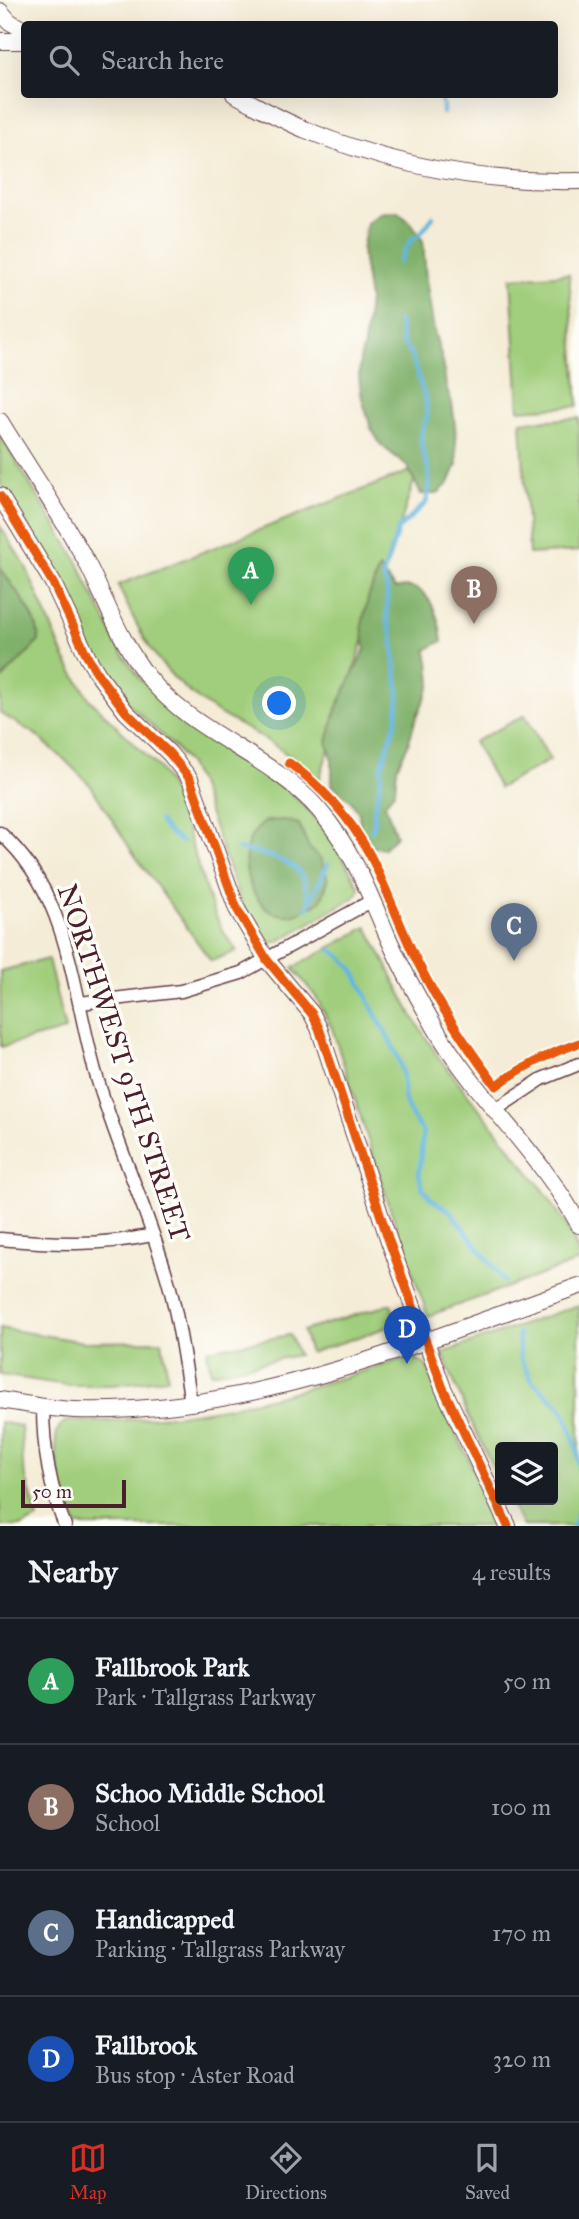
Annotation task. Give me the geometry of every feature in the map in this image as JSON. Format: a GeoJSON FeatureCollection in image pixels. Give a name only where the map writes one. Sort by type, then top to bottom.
{"type":"FeatureCollection","features":[{"type":"Feature","properties":{"kind":"street"},"geometry":{"type":"LineString","coordinates":[[0,11],[10,22],[21,28]]}},
{"type":"Feature","properties":{"kind":"street"},"geometry":{"type":"LineString","coordinates":[[0,41],[21,41]]}},
{"type":"Feature","properties":{"kind":"street"},"geometry":{"type":"LineString","coordinates":[[242,98],[304,130],[403,162],[490,178],[579,181]]}},
{"type":"Feature","properties":{"kind":"street"},"geometry":{"type":"LineString","coordinates":[[0,421],[85,560],[125,645],[150,679],[192,719],[268,765],[320,811],[350,853],[400,963],[437,1030],[474,1085],[542,1167],[579,1225]]}},
{"type":"Feature","properties":{"kind":"street"},"geometry":{"type":"LineString","coordinates":[[0,495],[53,583],[99,676],[126,712],[170,754],[190,779],[237,909],[267,960],[312,1014],[319,1028],[394,1254],[443,1388],[508,1526]]}},
{"type":"Feature","properties":{"kind":"street","name":"NORTHWEST 9TH STREET"},"geometry":{"type":"LineString","coordinates":[[0,833],[12,844],[37,877],[61,929],[95,1070],[170,1288],[180,1331],[191,1404]]}},
{"type":"Feature","properties":{"kind":"street"},"geometry":{"type":"LineString","coordinates":[[80,1003],[181,991],[241,973],[373,900]]}},
{"type":"Feature","properties":{"kind":"street"},"geometry":{"type":"LineString","coordinates":[[495,1110],[526,1088],[579,1064]]}},
{"type":"Feature","properties":{"kind":"street"},"geometry":{"type":"LineString","coordinates":[[0,1239],[71,1245],[114,1242],[153,1235]]}},
{"type":"Feature","properties":{"kind":"street"},"geometry":{"type":"LineString","coordinates":[[0,1400],[43,1407],[99,1410],[191,1404],[312,1378],[579,1286]]}},
{"type":"Feature","properties":{"kind":"street"},"geometry":{"type":"LineString","coordinates":[[43,1407],[47,1461],[65,1526]]}},
{"type":"Feature","properties":{"kind":"green space"},"geometry":{"type":"Polygon","coordinates":[[[398,212],[412,224],[423,241],[434,331],[452,403],[457,464],[449,483],[437,494],[421,494],[407,466],[381,445],[371,428],[359,377],[369,300],[362,250],[367,223],[380,214],[398,212]]]}},
{"type":"Feature","properties":{"kind":"green space"},"geometry":{"type":"Polygon","coordinates":[[[569,274],[578,406],[519,410],[511,278],[569,274]]]}},
{"type":"Feature","properties":{"kind":"green space"},"geometry":{"type":"Polygon","coordinates":[[[579,418],[579,551],[529,554],[521,422],[579,418]]]}},
{"type":"Feature","properties":{"kind":"green space"},"geometry":{"type":"Polygon","coordinates":[[[0,435],[76,559],[120,650],[141,680],[227,747],[290,791],[332,838],[359,887],[353,898],[277,942],[266,943],[262,939],[241,903],[199,784],[188,763],[124,699],[94,656],[44,552],[0,483],[0,435]]]}},
{"type":"Feature","properties":{"kind":"green space"},"geometry":{"type":"Polygon","coordinates":[[[418,468],[319,780],[274,745],[209,707],[173,677],[151,650],[118,585],[418,468]]]}},
{"type":"Feature","properties":{"kind":"green space"},"geometry":{"type":"Polygon","coordinates":[[[0,526],[26,567],[65,659],[90,700],[160,769],[178,802],[209,900],[222,930],[237,951],[211,961],[131,850],[91,786],[35,734],[0,713],[0,526]]]}},
{"type":"Feature","properties":{"kind":"green space"},"geometry":{"type":"Polygon","coordinates":[[[0,568],[35,621],[39,641],[0,681],[0,568]]]}},
{"type":"Feature","properties":{"kind":"green space"},"geometry":{"type":"Polygon","coordinates":[[[379,568],[395,589],[406,587],[424,594],[435,610],[442,641],[426,650],[431,684],[397,767],[395,790],[385,804],[396,836],[384,848],[372,847],[360,829],[359,813],[350,800],[332,785],[332,759],[327,741],[337,707],[365,649],[362,625],[379,568]]]}},
{"type":"Feature","properties":{"kind":"green space"},"geometry":{"type":"Polygon","coordinates":[[[525,715],[550,760],[499,788],[474,742],[525,715]]]}},
{"type":"Feature","properties":{"kind":"green space"},"geometry":{"type":"Polygon","coordinates":[[[284,820],[299,824],[309,848],[321,859],[328,880],[320,901],[291,915],[277,914],[265,907],[249,882],[246,867],[246,851],[254,833],[266,821],[284,820]]]}},
{"type":"Feature","properties":{"kind":"green space"},"geometry":{"type":"Polygon","coordinates":[[[367,927],[413,1017],[437,1055],[548,1196],[572,1237],[579,1261],[428,1316],[332,1028],[316,997],[293,968],[367,927]]]}},
{"type":"Feature","properties":{"kind":"green space"},"geometry":{"type":"Polygon","coordinates":[[[48,959],[65,1030],[1,1047],[0,971],[48,959]]]}},
{"type":"Feature","properties":{"kind":"green space"},"geometry":{"type":"Polygon","coordinates":[[[391,1304],[397,1324],[310,1353],[303,1331],[391,1304]]]}},
{"type":"Feature","properties":{"kind":"green space"},"geometry":{"type":"Polygon","coordinates":[[[579,1305],[579,1526],[523,1526],[512,1505],[558,1505],[558,1442],[495,1442],[495,1472],[442,1353],[579,1305]]]}},
{"type":"Feature","properties":{"kind":"green space"},"geometry":{"type":"Polygon","coordinates":[[[0,1328],[84,1342],[162,1341],[168,1378],[112,1385],[66,1385],[0,1375],[0,1328]]]}},
{"type":"Feature","properties":{"kind":"green space"},"geometry":{"type":"Polygon","coordinates":[[[290,1335],[298,1355],[211,1373],[207,1350],[290,1335]]]}},
{"type":"Feature","properties":{"kind":"green space"},"geometry":{"type":"Polygon","coordinates":[[[413,1358],[427,1367],[501,1526],[77,1526],[64,1490],[57,1459],[57,1432],[67,1421],[131,1419],[219,1409],[413,1358]]]}},
{"type":"Feature","properties":{"kind":"green space"},"geometry":{"type":"Polygon","coordinates":[[[0,1422],[21,1426],[23,1467],[38,1519],[22,1526],[0,1526],[0,1422]]]}},
{"type":"Feature","properties":{"kind":"waterway"},"geometry":{"type":"LineString","coordinates":[[439,98],[443,104],[443,113]]}},
{"type":"Feature","properties":{"kind":"waterway"},"geometry":{"type":"LineString","coordinates":[[399,262],[411,240],[421,233],[433,217]]}},
{"type":"Feature","properties":{"kind":"waterway"},"geometry":{"type":"LineString","coordinates":[[371,831],[381,768],[396,722],[399,697],[392,636],[387,620],[387,588],[383,575],[398,529],[426,503],[429,490],[429,472],[421,444],[427,416],[426,401],[411,354],[402,342],[399,321]]}},
{"type":"Feature","properties":{"kind":"waterway"},"geometry":{"type":"LineString","coordinates":[[159,821],[182,842]]}},
{"type":"Feature","properties":{"kind":"waterway"},"geometry":{"type":"LineString","coordinates":[[238,849],[272,857],[296,869],[304,881],[310,902]]}},
{"type":"Feature","properties":{"kind":"waterway"},"geometry":{"type":"LineString","coordinates":[[307,909],[328,864]]}},
{"type":"Feature","properties":{"kind":"waterway"},"geometry":{"type":"LineString","coordinates":[[331,950],[354,971],[398,1056],[406,1105],[423,1132],[419,1174],[422,1187],[431,1199],[450,1211],[505,1282]]}},
{"type":"Feature","properties":{"kind":"waterway"},"geometry":{"type":"LineString","coordinates":[[518,1333],[520,1358],[533,1382],[559,1405],[566,1416],[577,1449],[579,1470]]}},
{"type":"Feature","properties":{"kind":"waterway"},"geometry":{"type":"LineString","coordinates":[[573,1526],[579,1509]]}},
{"type":"Feature","properties":{"kind":"cycle path"},"geometry":{"type":"LineString","coordinates":[[0,496],[53,583],[99,676],[126,712],[170,754],[190,779],[237,909],[267,960],[312,1014],[319,1028],[389,1241],[443,1388],[508,1526]]}},
{"type":"Feature","properties":{"kind":"cycle path"},"geometry":{"type":"LineString","coordinates":[[289,763],[324,793],[345,816],[362,842],[426,979],[454,1026],[496,1086],[536,1061],[579,1043]]}},
{"type":"Feature","properties":{"kind":"place","name":"Fallbrook Park"},"geometry":{"type":"Point","coordinates":[251,605]}},
{"type":"Feature","properties":{"kind":"place","name":"Schoo Middle School"},"geometry":{"type":"Point","coordinates":[474,624]}},
{"type":"Feature","properties":{"kind":"place","name":"Handicapped"},"geometry":{"type":"Point","coordinates":[514,961]}},
{"type":"Feature","properties":{"kind":"place","name":"Fallbrook"},"geometry":{"type":"Point","coordinates":[407,1364]}}]}
